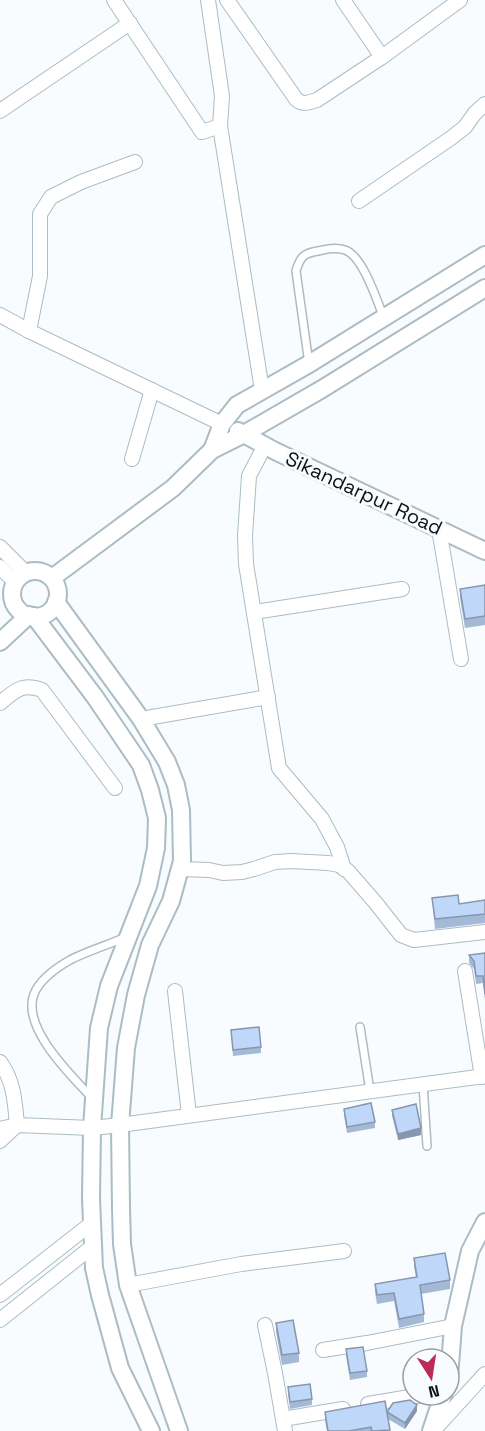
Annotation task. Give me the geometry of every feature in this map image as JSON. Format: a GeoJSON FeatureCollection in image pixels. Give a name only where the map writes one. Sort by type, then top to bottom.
{"type":"FeatureCollection","features":[{"type":"Feature","properties":{"kind":"street"},"geometry":{"type":"LineString","coordinates":[[114,0],[202,132],[220,126]]}},
{"type":"Feature","properties":{"kind":"street"},"geometry":{"type":"LineString","coordinates":[[208,0],[222,96],[220,126],[262,390]]}},
{"type":"Feature","properties":{"kind":"street"},"geometry":{"type":"LineString","coordinates":[[227,0],[300,103],[316,100],[382,57],[458,1]]}},
{"type":"Feature","properties":{"kind":"street"},"geometry":{"type":"LineString","coordinates":[[342,0],[382,57]]}},
{"type":"Feature","properties":{"kind":"street"},"geometry":{"type":"LineString","coordinates":[[0,111],[130,23]]}},
{"type":"Feature","properties":{"kind":"street"},"geometry":{"type":"LineString","coordinates":[[359,201],[451,138],[485,104]]}},
{"type":"Feature","properties":{"kind":"street"},"geometry":{"type":"LineString","coordinates":[[29,331],[40,276],[40,214],[51,197],[81,182],[135,162]]}},
{"type":"Feature","properties":{"kind":"street"},"geometry":{"type":"LineString","coordinates":[[212,450],[222,424],[237,405],[309,364],[485,255]]}},
{"type":"Feature","properties":{"kind":"street"},"geometry":{"type":"LineString","coordinates":[[52,578],[173,488],[212,450],[322,389],[485,288]]}},
{"type":"Feature","properties":{"kind":"street"},"geometry":{"type":"LineString","coordinates":[[0,315],[222,424]]}},
{"type":"Feature","properties":{"kind":"street"},"geometry":{"type":"LineString","coordinates":[[132,459],[152,390]]}},
{"type":"Feature","properties":{"kind":"street","name":"Sikandarpur Road"},"geometry":{"type":"LineString","coordinates":[[222,424],[485,551]]}},
{"type":"Feature","properties":{"kind":"street"},"geometry":{"type":"LineString","coordinates":[[265,445],[249,476],[245,537],[246,564],[279,768],[322,819],[345,868],[401,935],[414,940],[485,932]]}},
{"type":"Feature","properties":{"kind":"street"},"geometry":{"type":"LineString","coordinates":[[440,529],[460,659]]}},
{"type":"Feature","properties":{"kind":"street"},"geometry":{"type":"LineString","coordinates":[[0,547],[18,584],[18,609],[32,616],[95,697],[141,765],[158,818],[156,848],[148,886],[109,986],[99,1028],[92,1128],[91,1199],[94,1268],[99,1295],[120,1368],[151,1431]]}},
{"type":"Feature","properties":{"kind":"street"},"geometry":{"type":"LineString","coordinates":[[0,567],[18,584]]}},
{"type":"Feature","properties":{"kind":"street"},"geometry":{"type":"LineString","coordinates":[[0,609],[18,584],[40,572],[52,578],[58,590],[56,602],[50,611],[40,616],[32,616],[0,642]]}},
{"type":"Feature","properties":{"kind":"street"},"geometry":{"type":"LineString","coordinates":[[254,612],[402,589]]}},
{"type":"Feature","properties":{"kind":"street"},"geometry":{"type":"LineString","coordinates":[[56,602],[141,719],[167,762],[176,785],[181,810],[182,861],[171,901],[150,945],[136,995],[126,1048],[120,1125],[122,1244],[128,1285],[179,1431]]}},
{"type":"Feature","properties":{"kind":"street"},"geometry":{"type":"LineString","coordinates":[[0,703],[20,688],[31,686],[42,690],[115,788]]}},
{"type":"Feature","properties":{"kind":"street"},"geometry":{"type":"LineString","coordinates":[[141,719],[268,697]]}},
{"type":"Feature","properties":{"kind":"street"},"geometry":{"type":"LineString","coordinates":[[180,868],[223,873],[242,872],[275,862],[291,861],[328,863],[345,868]]}},
{"type":"Feature","properties":{"kind":"street"},"geometry":{"type":"LineString","coordinates":[[0,1129],[17,1125],[92,1128],[120,1125],[483,1076],[465,971]]}},
{"type":"Feature","properties":{"kind":"street"},"geometry":{"type":"LineString","coordinates":[[175,991],[189,1115]]}},
{"type":"Feature","properties":{"kind":"street"},"geometry":{"type":"LineString","coordinates":[[0,1062],[14,1091],[17,1125]]}},
{"type":"Feature","properties":{"kind":"street"},"geometry":{"type":"LineString","coordinates":[[0,1140],[17,1125]]}},
{"type":"Feature","properties":{"kind":"street"},"geometry":{"type":"LineString","coordinates":[[451,1347],[453,1326],[470,1251],[485,1222]]}},
{"type":"Feature","properties":{"kind":"street"},"geometry":{"type":"LineString","coordinates":[[0,1296],[92,1223]]}},
{"type":"Feature","properties":{"kind":"street"},"geometry":{"type":"LineString","coordinates":[[0,1320],[93,1246]]}},
{"type":"Feature","properties":{"kind":"street"},"geometry":{"type":"LineString","coordinates":[[128,1285],[241,1264],[345,1251]]}},
{"type":"Feature","properties":{"kind":"street"},"geometry":{"type":"LineString","coordinates":[[265,1325],[284,1425],[401,1400]]}},
{"type":"Feature","properties":{"kind":"street"},"geometry":{"type":"LineString","coordinates":[[323,1350],[453,1326]]}},
{"type":"Feature","properties":{"kind":"street"},"geometry":{"type":"LineString","coordinates":[[432,1431],[485,1374]]}},
{"type":"Feature","properties":{"kind":"street"},"geometry":{"type":"LineString","coordinates":[[432,1431],[439,1407]]}},
{"type":"Feature","properties":{"kind":"lane"},"geometry":{"type":"LineString","coordinates":[[309,364],[296,271],[299,260],[307,253],[335,248],[348,250],[366,273],[384,318]]}},
{"type":"Feature","properties":{"kind":"lane"},"geometry":{"type":"LineString","coordinates":[[94,1100],[54,1055],[42,1037],[35,1024],[32,1010],[33,996],[40,984],[52,972],[72,959],[129,936]]}},
{"type":"Feature","properties":{"kind":"lane"},"geometry":{"type":"LineString","coordinates":[[360,1027],[370,1091]]}},
{"type":"Feature","properties":{"kind":"lane"},"geometry":{"type":"LineString","coordinates":[[423,1084],[427,1146]]}},
{"type":"Feature","properties":{"kind":"building"},"geometry":{"type":"Polygon","coordinates":[[[485,585],[485,616],[465,619],[460,589],[485,585]]]}},
{"type":"Feature","properties":{"kind":"building"},"geometry":{"type":"Polygon","coordinates":[[[458,895],[459,904],[485,900],[485,914],[435,919],[432,898],[458,895]]]}},
{"type":"Feature","properties":{"kind":"building"},"geometry":{"type":"Polygon","coordinates":[[[485,953],[485,994],[483,976],[476,976],[474,961],[469,955],[485,953]]]}},
{"type":"Feature","properties":{"kind":"building"},"geometry":{"type":"Polygon","coordinates":[[[259,1027],[261,1047],[233,1050],[231,1030],[259,1027]]]}},
{"type":"Feature","properties":{"kind":"building"},"geometry":{"type":"Polygon","coordinates":[[[371,1103],[375,1122],[347,1127],[344,1109],[371,1103]]]}},
{"type":"Feature","properties":{"kind":"building"},"geometry":{"type":"Polygon","coordinates":[[[416,1104],[421,1128],[398,1134],[392,1110],[416,1104]]]}},
{"type":"Feature","properties":{"kind":"building"},"geometry":{"type":"Polygon","coordinates":[[[445,1253],[450,1280],[420,1285],[424,1314],[399,1319],[394,1293],[377,1295],[375,1284],[417,1277],[414,1258],[445,1253]]]}},
{"type":"Feature","properties":{"kind":"building"},"geometry":{"type":"Polygon","coordinates":[[[293,1320],[299,1353],[282,1355],[276,1323],[293,1320]]]}},
{"type":"Feature","properties":{"kind":"building"},"geometry":{"type":"Polygon","coordinates":[[[363,1347],[367,1371],[350,1373],[346,1349],[363,1347]]]}},
{"type":"Feature","properties":{"kind":"building"},"geometry":{"type":"Polygon","coordinates":[[[310,1384],[312,1399],[290,1402],[288,1387],[310,1384]]]}},
{"type":"Feature","properties":{"kind":"building"},"geometry":{"type":"Polygon","coordinates":[[[385,1401],[390,1430],[372,1431],[371,1427],[349,1431],[328,1431],[325,1412],[385,1401]]]}},
{"type":"Feature","properties":{"kind":"building"},"geometry":{"type":"Polygon","coordinates":[[[401,1402],[401,1407],[416,1407],[405,1423],[387,1412],[393,1403],[401,1402]]]}}]}
